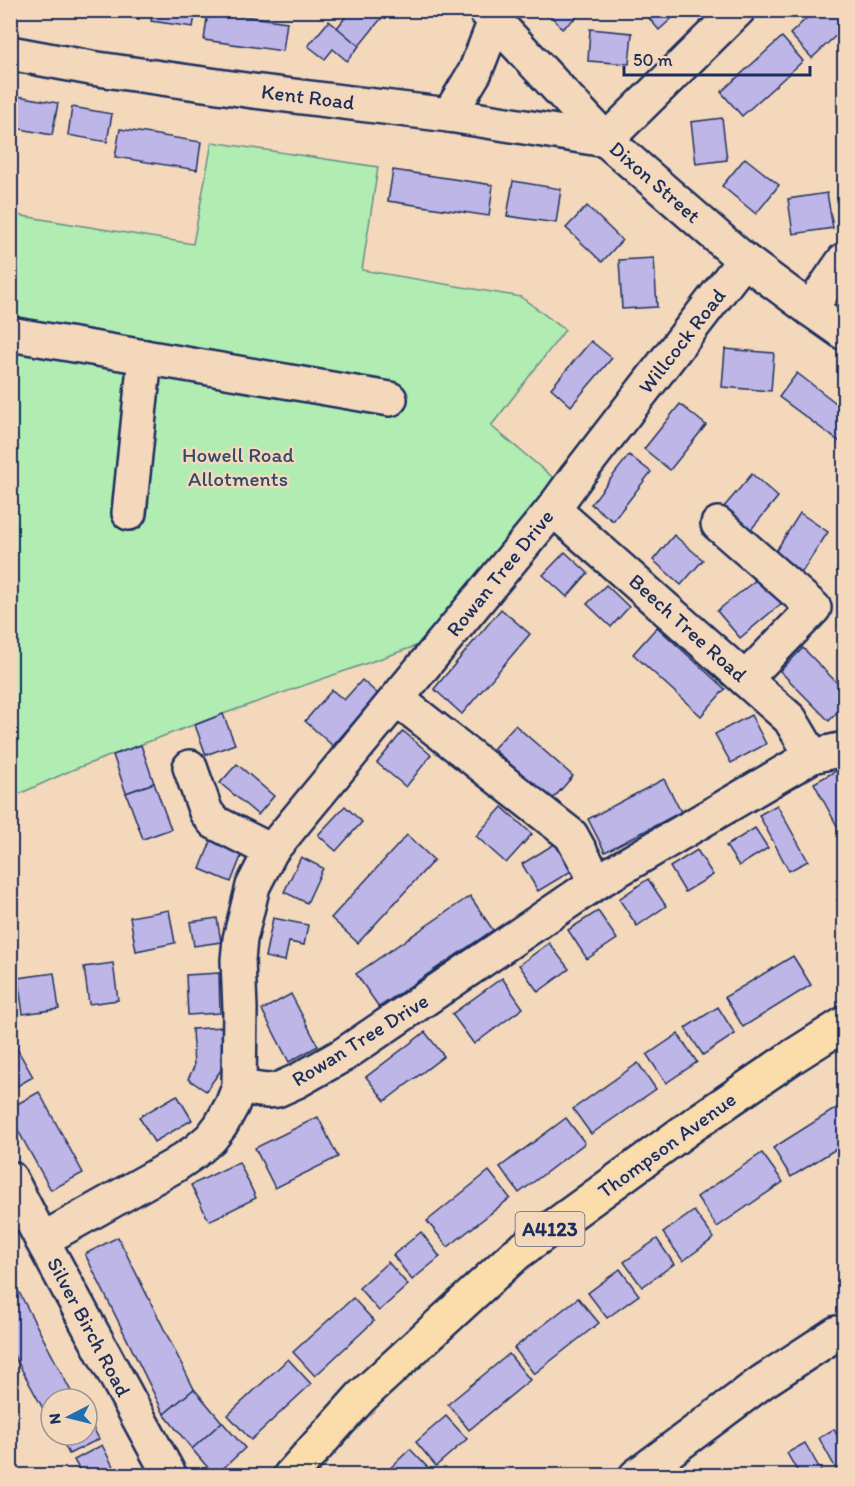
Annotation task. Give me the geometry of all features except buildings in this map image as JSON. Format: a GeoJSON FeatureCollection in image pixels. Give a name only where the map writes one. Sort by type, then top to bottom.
{"type":"FeatureCollection","features":[{"type":"Feature","properties":{"kind":"highway","name":"Thompson Avenue"},"geometry":{"type":"LineString","coordinates":[[290,1476],[361,1397],[516,1254],[697,1122],[844,1024]]}},
{"type":"Feature","properties":{"kind":"street"},"geometry":{"type":"LineString","coordinates":[[606,140],[738,10]]}},
{"type":"Feature","properties":{"kind":"street"},"geometry":{"type":"LineString","coordinates":[[449,115],[475,72],[490,16]]}},
{"type":"Feature","properties":{"kind":"street","name":"Dixon Street"},"geometry":{"type":"LineString","coordinates":[[490,16],[606,140],[744,260],[844,333]]}},
{"type":"Feature","properties":{"kind":"street","name":"Kent Road"},"geometry":{"type":"LineString","coordinates":[[10,53],[91,68],[449,115],[606,140]]}},
{"type":"Feature","properties":{"kind":"street","name":"Willcock Road"},"geometry":{"type":"LineString","coordinates":[[619,422],[744,260]]}},
{"type":"Feature","properties":{"kind":"street"},"geometry":{"type":"LineString","coordinates":[[810,309],[844,260]]}},
{"type":"Feature","properties":{"kind":"street"},"geometry":{"type":"LineString","coordinates":[[10,334],[390,399]]}},
{"type":"Feature","properties":{"kind":"street"},"geometry":{"type":"LineString","coordinates":[[129,513],[145,357]]}},
{"type":"Feature","properties":{"kind":"street","name":"Rowan Tree Drive"},"geometry":{"type":"LineString","coordinates":[[619,422],[553,509],[271,851],[253,886],[240,939],[238,960],[239,1087],[267,1091],[278,1090],[315,1071],[343,1055],[597,882],[812,756],[844,749]]}},
{"type":"Feature","properties":{"kind":"street","name":"Beech Tree Road"},"geometry":{"type":"LineString","coordinates":[[553,509],[790,719],[812,756]]}},
{"type":"Feature","properties":{"kind":"street"},"geometry":{"type":"LineString","coordinates":[[718,525],[825,614],[745,679]]}},
{"type":"Feature","properties":{"kind":"street"},"geometry":{"type":"LineString","coordinates":[[397,699],[571,836],[597,882]]}},
{"type":"Feature","properties":{"kind":"street"},"geometry":{"type":"LineString","coordinates":[[190,766],[206,812],[214,822],[271,851]]}},
{"type":"Feature","properties":{"kind":"street"},"geometry":{"type":"LineString","coordinates":[[42,1239],[141,1185],[196,1151],[211,1138],[221,1125],[239,1087]]}},
{"type":"Feature","properties":{"kind":"street","name":"Silver Birch Road"},"geometry":{"type":"LineString","coordinates":[[10,1178],[170,1476]]}},
{"type":"Feature","properties":{"kind":"street"},"geometry":{"type":"LineString","coordinates":[[636,1476],[762,1382],[837,1333]]}},
{"type":"Feature","properties":{"kind":"path"},"geometry":{"type":"LineString","coordinates":[[838,899],[844,910]]}},
{"type":"Feature","properties":{"kind":"green space","name":"Howell Road Allotments"},"geometry":{"type":"Polygon","coordinates":[[[212,142],[378,167],[362,270],[521,297],[565,330],[491,426],[556,480],[430,641],[72,770],[17,795],[10,779],[10,214],[193,244],[212,142]]]}}]}
